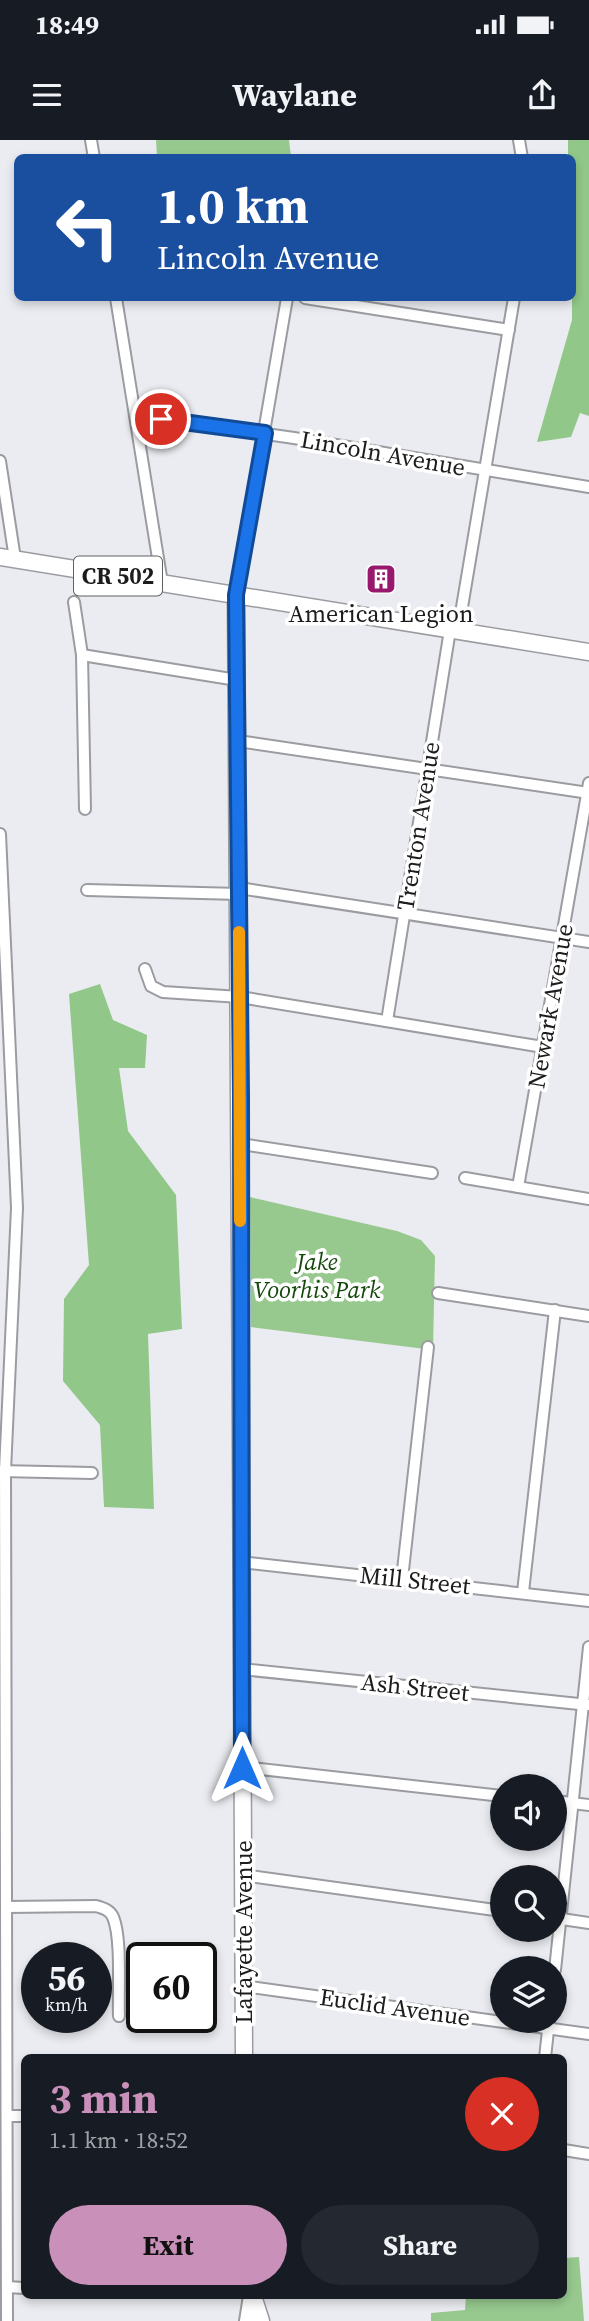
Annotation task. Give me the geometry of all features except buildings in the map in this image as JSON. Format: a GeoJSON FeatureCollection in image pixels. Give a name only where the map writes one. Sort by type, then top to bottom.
{"type":"FeatureCollection","features":[{"type":"Feature","properties":{"kind":"main road","name":"CR 502"},"geometry":{"type":"LineString","coordinates":[[8,558],[589,652]]}},
{"type":"Feature","properties":{"kind":"main road","name":"Lafayette Avenue"},"geometry":{"type":"LineString","coordinates":[[236,595],[244,2054]]}},
{"type":"Feature","properties":{"kind":"main road"},"geometry":{"type":"LineString","coordinates":[[247,2321],[252,2299]]}},
{"type":"Feature","properties":{"kind":"main road"},"geometry":{"type":"LineString","coordinates":[[252,2299],[261,2321]]}},
{"type":"Feature","properties":{"kind":"street"},"geometry":{"type":"LineString","coordinates":[[116,301],[162,583]]}},
{"type":"Feature","properties":{"kind":"street","name":"Lafayette Avenue"},"geometry":{"type":"LineString","coordinates":[[236,595],[287,301]]}},
{"type":"Feature","properties":{"kind":"street"},"geometry":{"type":"LineString","coordinates":[[323,301],[509,330]]}},
{"type":"Feature","properties":{"kind":"street","name":"Trenton Avenue"},"geometry":{"type":"LineString","coordinates":[[387,1021],[428,769],[487,470],[514,301]]}},
{"type":"Feature","properties":{"kind":"street","name":"Lincoln Avenue"},"geometry":{"type":"LineString","coordinates":[[135,415],[265,433],[589,487]]}},
{"type":"Feature","properties":{"kind":"street"},"geometry":{"type":"LineString","coordinates":[[0,461],[8,558]]}},
{"type":"Feature","properties":{"kind":"street"},"geometry":{"type":"LineString","coordinates":[[74,602],[82,655],[85,810]]}},
{"type":"Feature","properties":{"kind":"street"},"geometry":{"type":"LineString","coordinates":[[82,655],[237,680]]}},
{"type":"Feature","properties":{"kind":"street"},"geometry":{"type":"LineString","coordinates":[[238,741],[589,790]]}},
{"type":"Feature","properties":{"kind":"street","name":"Newark Avenue"},"geometry":{"type":"LineString","coordinates":[[518,1187],[589,790]]}},
{"type":"Feature","properties":{"kind":"street"},"geometry":{"type":"LineString","coordinates":[[0,834],[2,940],[17,1240],[2,1471],[6,1907],[4,2024],[8,2116],[7,2321]]}},
{"type":"Feature","properties":{"kind":"street"},"geometry":{"type":"LineString","coordinates":[[86,890],[239,891],[589,942]]}},
{"type":"Feature","properties":{"kind":"street"},"geometry":{"type":"LineString","coordinates":[[145,969],[151,986],[163,992],[240,997],[542,1047]]}},
{"type":"Feature","properties":{"kind":"street"},"geometry":{"type":"LineString","coordinates":[[241,1144],[432,1173]]}},
{"type":"Feature","properties":{"kind":"street"},"geometry":{"type":"LineString","coordinates":[[465,1178],[589,1199]]}},
{"type":"Feature","properties":{"kind":"street"},"geometry":{"type":"LineString","coordinates":[[438,1293],[589,1316]]}},
{"type":"Feature","properties":{"kind":"street"},"geometry":{"type":"LineString","coordinates":[[523,1592],[555,1310]]}},
{"type":"Feature","properties":{"kind":"street"},"geometry":{"type":"LineString","coordinates":[[402,1579],[428,1347]]}},
{"type":"Feature","properties":{"kind":"street"},"geometry":{"type":"LineString","coordinates":[[2,1471],[92,1474]]}},
{"type":"Feature","properties":{"kind":"street","name":"Mill Street"},"geometry":{"type":"LineString","coordinates":[[241,1562],[589,1601]]}},
{"type":"Feature","properties":{"kind":"street"},"geometry":{"type":"LineString","coordinates":[[564,1865],[586,1705],[589,1647]]}},
{"type":"Feature","properties":{"kind":"street","name":"Ash Street"},"geometry":{"type":"LineString","coordinates":[[241,1669],[586,1705]]}},
{"type":"Feature","properties":{"kind":"street"},"geometry":{"type":"LineString","coordinates":[[242,1768],[490,1795]]}},
{"type":"Feature","properties":{"kind":"street"},"geometry":{"type":"LineString","coordinates":[[567,1802],[589,1805]]}},
{"type":"Feature","properties":{"kind":"street"},"geometry":{"type":"LineString","coordinates":[[242,1875],[490,1909]]}},
{"type":"Feature","properties":{"kind":"street"},"geometry":{"type":"LineString","coordinates":[[6,1907],[96,1906],[105,1908],[112,1914],[117,1935],[119,2016]]}},
{"type":"Feature","properties":{"kind":"street"},"geometry":{"type":"LineString","coordinates":[[567,1920],[589,1923]]}},
{"type":"Feature","properties":{"kind":"street","name":"Euclid Avenue"},"geometry":{"type":"LineString","coordinates":[[243,1986],[490,2017]]}},
{"type":"Feature","properties":{"kind":"street","name":"Euclid Avenue"},"geometry":{"type":"LineString","coordinates":[[567,2029],[589,2034]]}},
{"type":"Feature","properties":{"kind":"street"},"geometry":{"type":"LineString","coordinates":[[545,2054],[548,2033]]}},
{"type":"Feature","properties":{"kind":"street"},"geometry":{"type":"LineString","coordinates":[[8,2116],[21,2116]]}},
{"type":"Feature","properties":{"kind":"street"},"geometry":{"type":"LineString","coordinates":[[567,2150],[589,2154]]}},
{"type":"Feature","properties":{"kind":"street"},"geometry":{"type":"LineString","coordinates":[[7,2287],[21,2288]]}},
{"type":"Feature","properties":{"kind":"green space"},"geometry":{"type":"Polygon","coordinates":[[[156,140],[289,140],[291,154],[157,154],[156,140]]]}},
{"type":"Feature","properties":{"kind":"green space"},"geometry":{"type":"Polygon","coordinates":[[[568,140],[589,140],[589,416],[580,413],[571,437],[537,442],[572,320],[572,301],[576,301],[576,154],[568,154],[568,140]]]}},
{"type":"Feature","properties":{"kind":"green space"},"geometry":{"type":"Polygon","coordinates":[[[100,984],[113,1020],[147,1035],[145,1068],[119,1068],[128,1131],[176,1195],[182,1329],[148,1334],[154,1509],[104,1507],[100,1425],[63,1381],[64,1299],[89,1265],[69,994],[100,984]]]}},
{"type":"Feature","properties":{"kind":"green space","name":"Jake Voorhis Park"},"geometry":{"type":"Polygon","coordinates":[[[250,1197],[397,1231],[421,1240],[435,1256],[433,1350],[251,1327],[250,1197]]]}},
{"type":"Feature","properties":{"kind":"green space"},"geometry":{"type":"Polygon","coordinates":[[[579,2257],[584,2321],[431,2321],[431,2313],[465,2310],[466,2299],[567,2299],[567,2258],[579,2257]]]}},
{"type":"Feature","properties":{"kind":"slow traffic"},"geometry":{"type":"LineString","coordinates":[[239,932],[240,1221]]}},
{"type":"Feature","properties":{"kind":"place","name":"American Legion"},"geometry":{"type":"Point","coordinates":[381,579]}},
{"type":"Feature","properties":{"kind":"route"},"geometry":{"type":"LineString","coordinates":[[161,419],[265,433],[236,595],[241,1096],[242,1768]]}}]}
